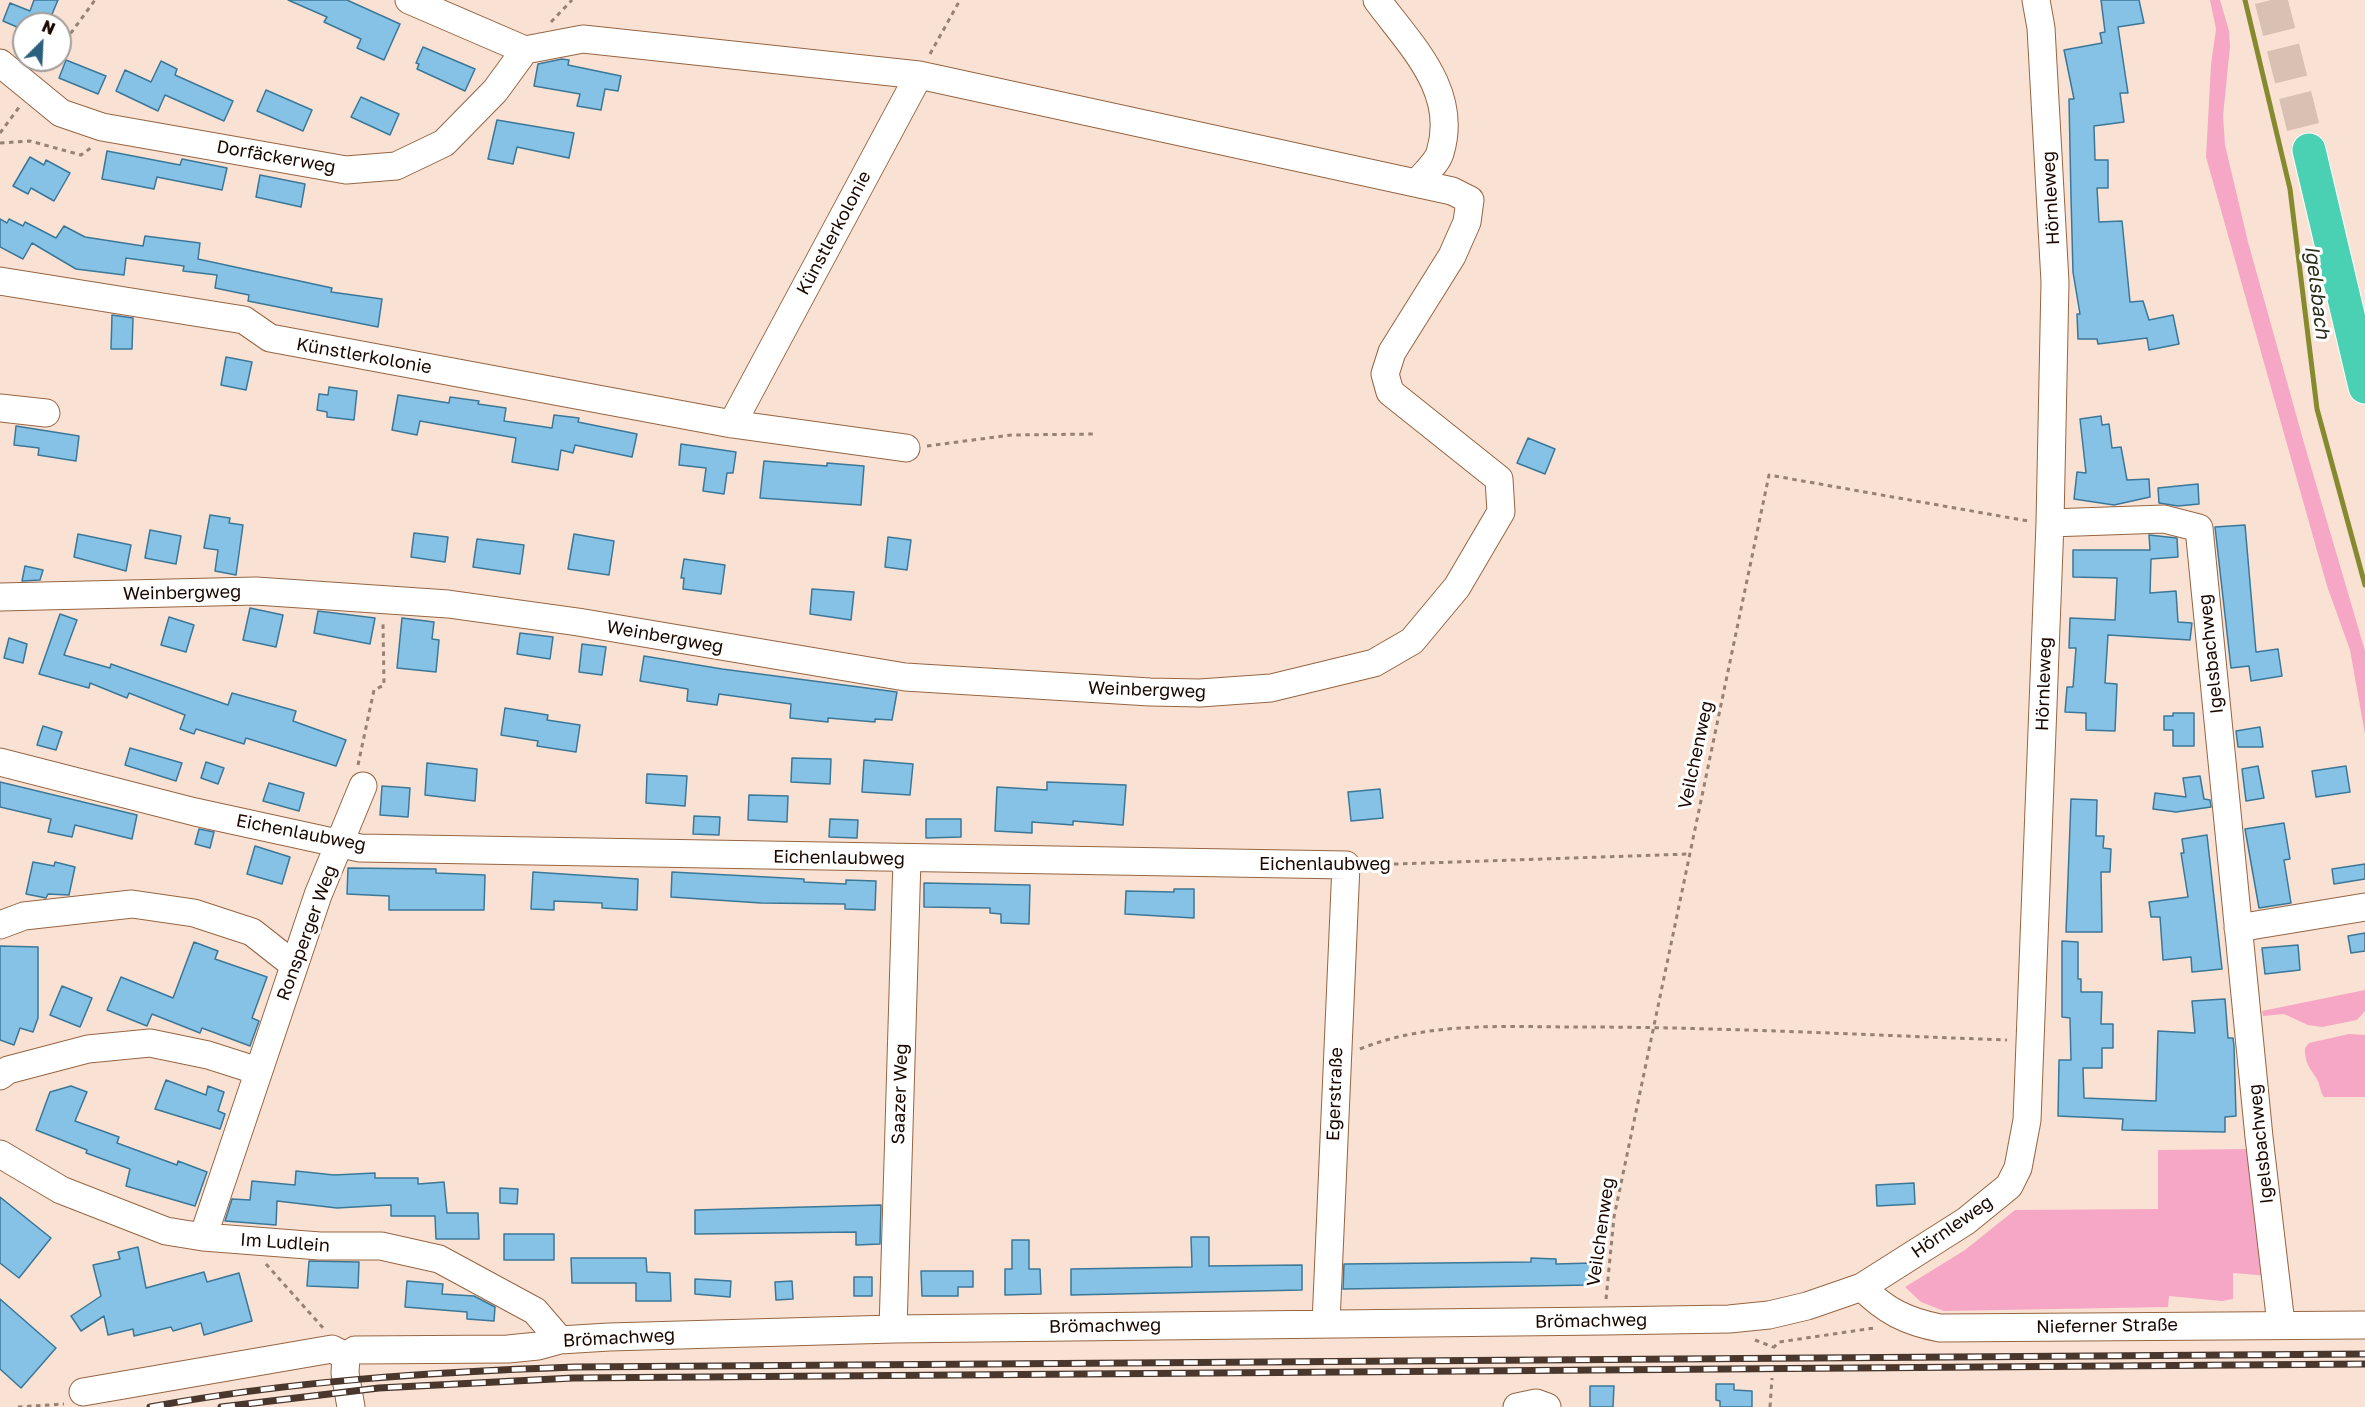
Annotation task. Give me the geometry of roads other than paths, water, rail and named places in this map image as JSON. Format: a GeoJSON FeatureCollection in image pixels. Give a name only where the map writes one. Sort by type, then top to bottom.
{"type":"FeatureCollection","features":[{"type":"Feature","properties":{"kind":"highway"},"geometry":{"type":"LineString","coordinates":[[2365,299],[2319,148],[2365,387]]}},
{"type":"Feature","properties":{"kind":"street"},"geometry":{"type":"LineString","coordinates":[[409,0],[525,50],[584,39],[919,75],[1418,183],[1440,155],[1445,113],[1434,77],[1377,0]]}},
{"type":"Feature","properties":{"kind":"street","name":"Hörnleweg"},"geometry":{"type":"LineString","coordinates":[[1862,1287],[1966,1221],[2009,1186],[2018,1168],[2027,1120],[2050,523],[2055,282],[2041,28],[2036,0]]}},
{"type":"Feature","properties":{"kind":"street","name":"Dorfäckerweg"},"geometry":{"type":"LineString","coordinates":[[0,63],[62,113],[102,127],[346,170],[396,166],[444,143],[495,91],[525,50]]}},
{"type":"Feature","properties":{"kind":"street","name":"Künstlerkolonie"},"geometry":{"type":"LineString","coordinates":[[732,424],[919,75]]}},
{"type":"Feature","properties":{"kind":"street","name":"Weinbergweg"},"geometry":{"type":"LineString","coordinates":[[0,597],[256,591],[448,604],[578,622],[905,677],[1150,692],[1200,693],[1271,688],[1374,663],[1412,641],[1457,587],[1501,512],[1499,479],[1390,392],[1385,374],[1392,352],[1452,256],[1467,222],[1470,200],[1452,190],[1418,183]]}},
{"type":"Feature","properties":{"kind":"street","name":"Künstlerkolonie"},"geometry":{"type":"LineString","coordinates":[[0,281],[244,320],[270,339],[732,424],[906,448]]}},
{"type":"Feature","properties":{"kind":"street"},"geometry":{"type":"LineString","coordinates":[[0,408],[46,413]]}},
{"type":"Feature","properties":{"kind":"street","name":"Igelsbachweg"},"geometry":{"type":"LineString","coordinates":[[2050,523],[2164,519],[2199,528],[2238,928],[2281,1324]]}},
{"type":"Feature","properties":{"kind":"street","name":"Eichenlaubweg"},"geometry":{"type":"LineString","coordinates":[[0,762],[195,812],[360,848],[1346,865]]}},
{"type":"Feature","properties":{"kind":"street","name":"Ronsperger Weg"},"geometry":{"type":"LineString","coordinates":[[203,1237],[318,896],[363,786]]}},
{"type":"Feature","properties":{"kind":"street","name":"Saazer Weg"},"geometry":{"type":"LineString","coordinates":[[893,1329],[907,859]]}},
{"type":"Feature","properties":{"kind":"street","name":"Egerstraße"},"geometry":{"type":"LineString","coordinates":[[1326,1323],[1346,865]]}},
{"type":"Feature","properties":{"kind":"street"},"geometry":{"type":"LineString","coordinates":[[0,925],[24,916],[132,904],[194,913],[252,932],[294,965]]}},
{"type":"Feature","properties":{"kind":"street"},"geometry":{"type":"LineString","coordinates":[[2238,928],[2365,907]]}},
{"type":"Feature","properties":{"kind":"street"},"geometry":{"type":"LineString","coordinates":[[0,1076],[8,1070],[88,1049],[150,1043],[208,1055],[258,1071]]}},
{"type":"Feature","properties":{"kind":"street","name":"Im Ludlein"},"geometry":{"type":"LineString","coordinates":[[0,1154],[61,1190],[166,1231],[243,1240],[381,1246],[439,1259],[535,1311],[560,1340]]}},
{"type":"Feature","properties":{"kind":"street","name":"Brömachweg"},"geometry":{"type":"LineString","coordinates":[[83,1392],[332,1349],[346,1356],[355,1350],[508,1349],[538,1346],[560,1340],[893,1329],[1729,1319],[1769,1315],[1806,1306],[1862,1287]]}},
{"type":"Feature","properties":{"kind":"street","name":"Nieferner Straße"},"geometry":{"type":"LineString","coordinates":[[1862,1287],[1876,1302],[1900,1317],[1940,1328],[2365,1325]]}},
{"type":"Feature","properties":{"kind":"street"},"geometry":{"type":"LineString","coordinates":[[346,1356],[345,1373],[351,1407]]}},
{"type":"Feature","properties":{"kind":"street"},"geometry":{"type":"LineString","coordinates":[[1517,1407],[1536,1403],[1547,1407]]}},
{"type":"Feature","properties":{"kind":"waterway","name":"Igelsbach"},"geometry":{"type":"LineString","coordinates":[[2245,0],[2290,189],[2317,409],[2365,585]]}},
{"type":"Feature","properties":{"kind":"tunnel"},"geometry":{"type":"LineString","coordinates":[[2271,0],[2309,150]]}},
{"type":"Feature","properties":{"kind":"railway"},"geometry":{"type":"LineString","coordinates":[[150,1407],[255,1390],[361,1379],[575,1367],[2365,1354]]}},
{"type":"Feature","properties":{"kind":"railway"},"geometry":{"type":"LineString","coordinates":[[221,1407],[379,1388],[573,1378],[2365,1364]]}}]}
